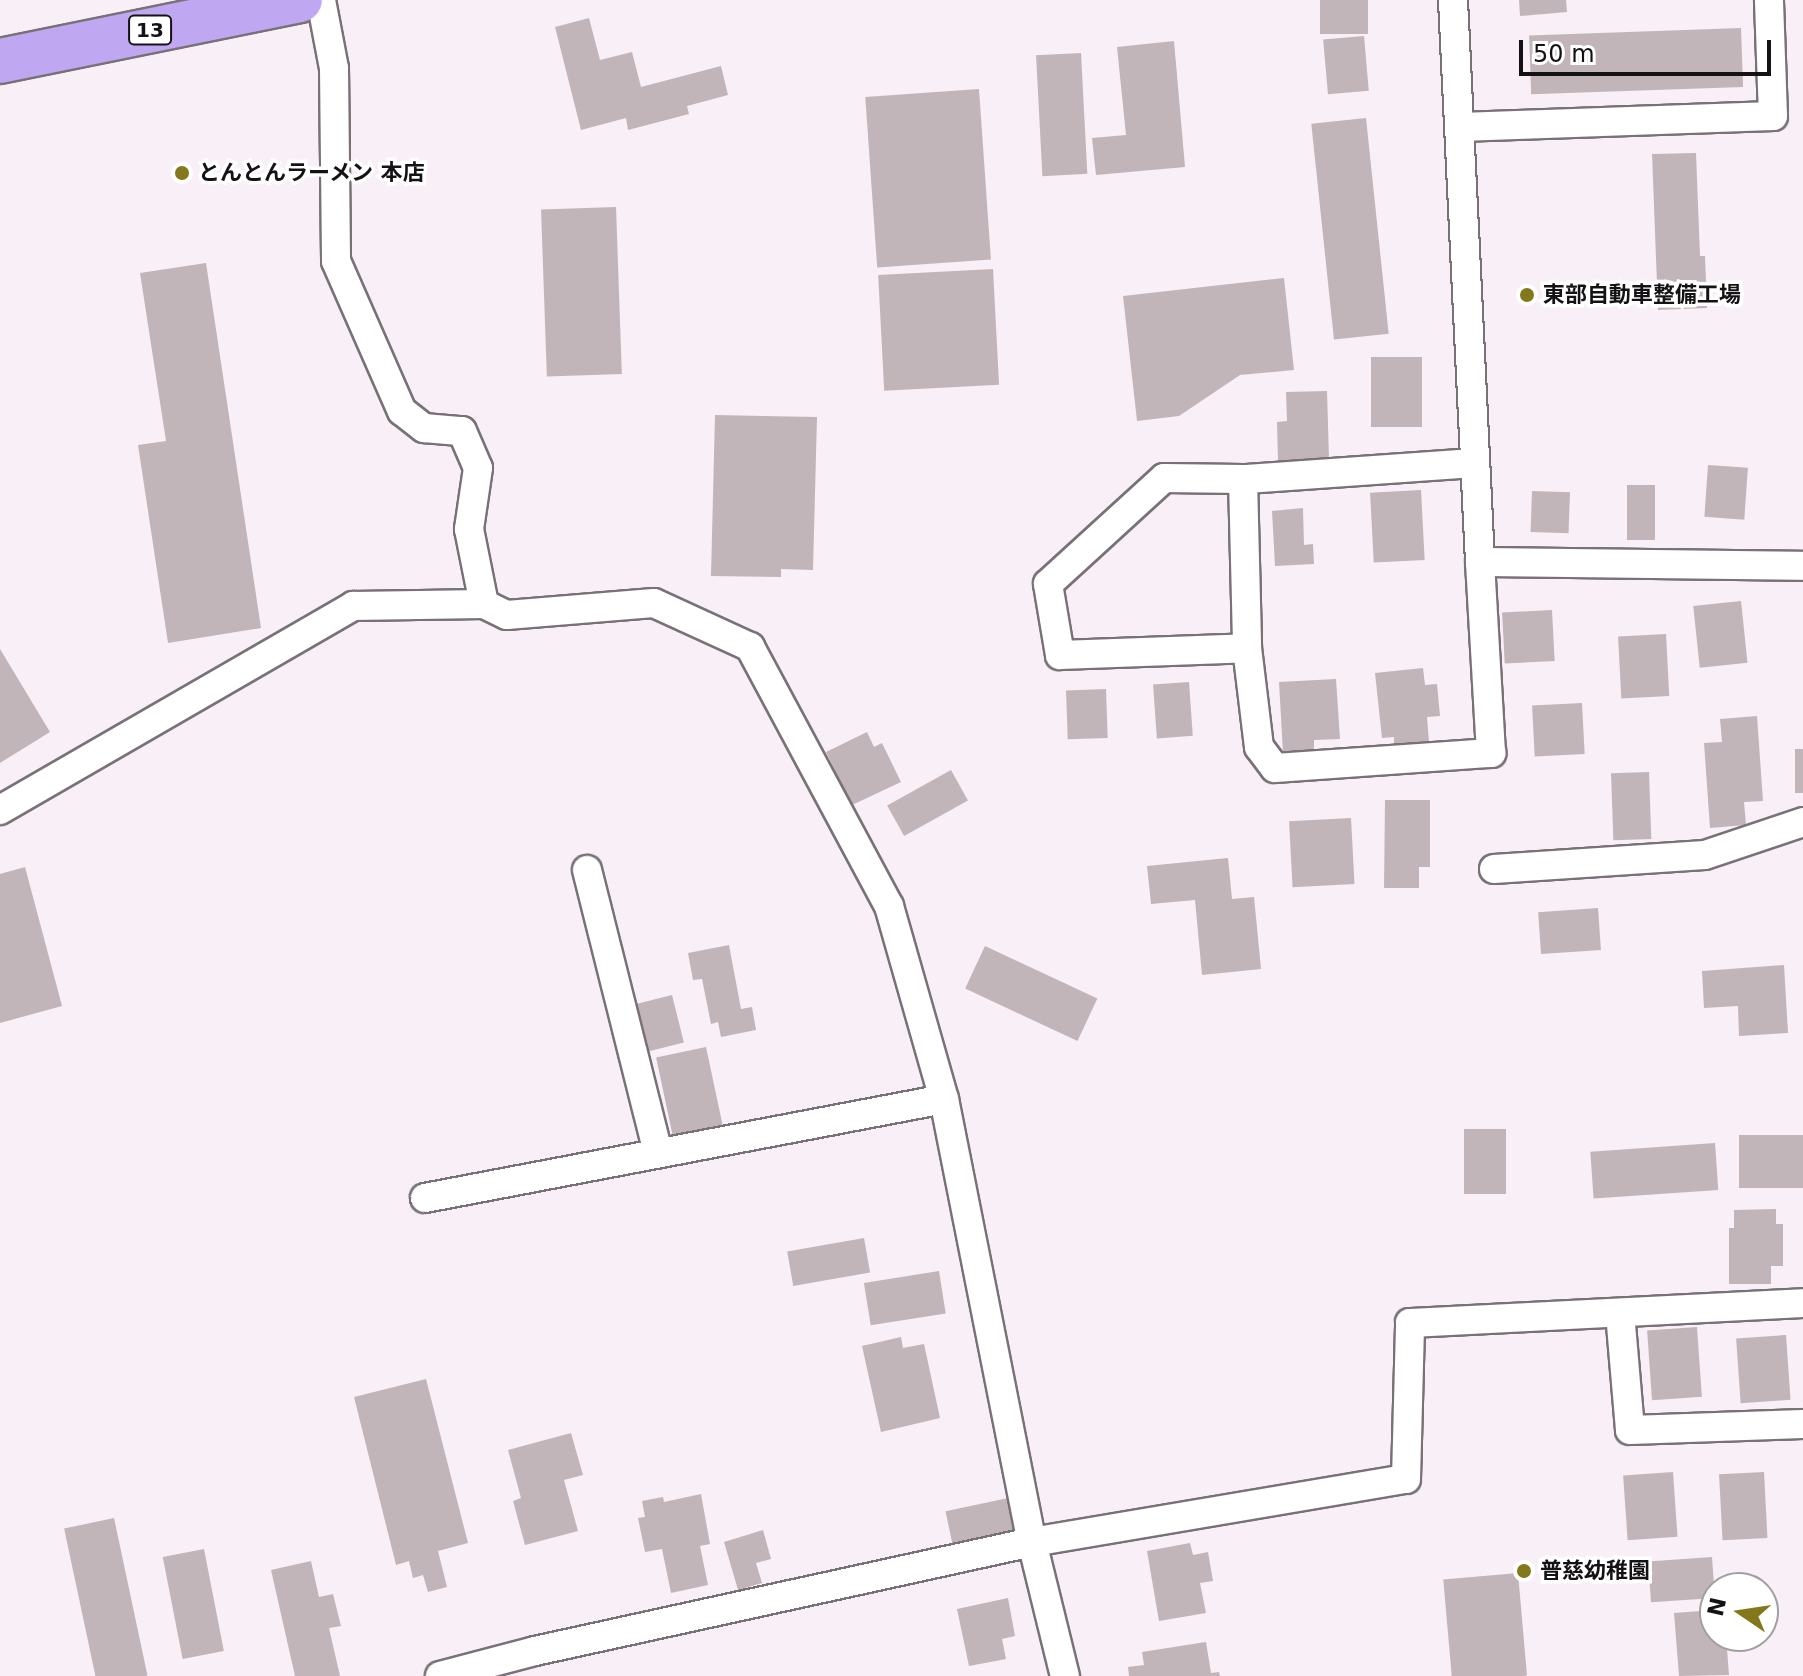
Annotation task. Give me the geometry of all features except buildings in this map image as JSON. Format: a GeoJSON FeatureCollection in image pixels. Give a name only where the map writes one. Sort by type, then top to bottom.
{"type":"FeatureCollection","features":[{"type":"Feature","properties":{"kind":"highway","name":"13"},"geometry":{"type":"LineString","coordinates":[[0,61],[300,0]]}},
{"type":"Feature","properties":{"kind":"street"},"geometry":{"type":"LineString","coordinates":[[321,0],[334,68],[336,261],[402,411],[424,428],[462,431],[478,468],[469,529],[484,604]]}},
{"type":"Feature","properties":{"kind":"street"},"geometry":{"type":"LineString","coordinates":[[1243,479],[1247,648],[1259,747],[1275,768],[1491,753],[1453,0]]}},
{"type":"Feature","properties":{"kind":"street"},"geometry":{"type":"LineString","coordinates":[[1460,127],[1773,116],[1769,0]]}},
{"type":"Feature","properties":{"kind":"street"},"geometry":{"type":"LineString","coordinates":[[1247,648],[1060,655],[1048,584],[1164,478],[1243,479],[1474,463]]}},
{"type":"Feature","properties":{"kind":"street"},"geometry":{"type":"LineString","coordinates":[[1480,562],[1803,566]]}},
{"type":"Feature","properties":{"kind":"street"},"geometry":{"type":"LineString","coordinates":[[0,810],[353,606],[484,604],[507,615],[654,603],[750,647],[889,906],[944,1099],[1032,1542],[1065,1676]]}},
{"type":"Feature","properties":{"kind":"street"},"geometry":{"type":"LineString","coordinates":[[1494,869],[1705,855],[1803,822]]}},
{"type":"Feature","properties":{"kind":"street"},"geometry":{"type":"LineString","coordinates":[[587,870],[658,1153]]}},
{"type":"Feature","properties":{"kind":"street"},"geometry":{"type":"LineString","coordinates":[[425,1198],[944,1099]]}},
{"type":"Feature","properties":{"kind":"street"},"geometry":{"type":"LineString","coordinates":[[440,1676],[580,1641],[1032,1542],[1406,1479],[1410,1323],[1803,1303]]}},
{"type":"Feature","properties":{"kind":"street"},"geometry":{"type":"LineString","coordinates":[[1620,1313],[1630,1430],[1803,1424]]}},
{"type":"Feature","properties":{"kind":"place","name":"とんとんラーメン 本店"},"geometry":{"type":"Point","coordinates":[182,173]}},
{"type":"Feature","properties":{"kind":"place","name":"東部自動車整備工場"},"geometry":{"type":"Point","coordinates":[1527,295]}},
{"type":"Feature","properties":{"kind":"place","name":"普慈幼稚園"},"geometry":{"type":"Point","coordinates":[1524,1571]}}]}
